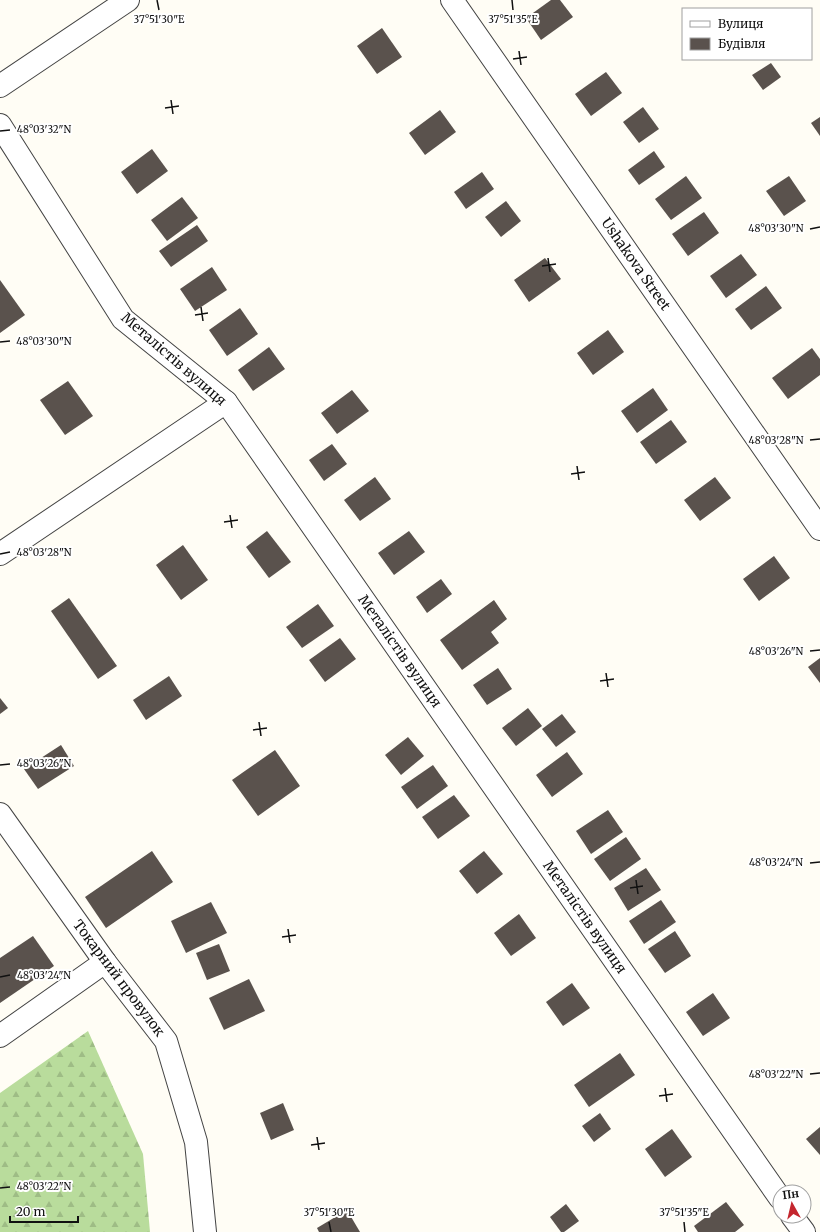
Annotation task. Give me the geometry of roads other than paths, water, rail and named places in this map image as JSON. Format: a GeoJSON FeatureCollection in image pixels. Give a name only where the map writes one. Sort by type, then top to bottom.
{"type":"FeatureCollection","features":[{"type":"Feature","properties":{"kind":"street"},"geometry":{"type":"LineString","coordinates":[[0,86],[128,0]]}},
{"type":"Feature","properties":{"kind":"street","name":"Ushakova Street"},"geometry":{"type":"LineString","coordinates":[[452,0],[820,529]]}},
{"type":"Feature","properties":{"kind":"street","name":"Металістів вулиця"},"geometry":{"type":"LineString","coordinates":[[0,126],[123,319],[226,402],[772,1187]]}},
{"type":"Feature","properties":{"kind":"street"},"geometry":{"type":"LineString","coordinates":[[0,554],[226,402]]}},
{"type":"Feature","properties":{"kind":"street","name":"Токарний провулок"},"geometry":{"type":"LineString","coordinates":[[0,814],[105,962],[166,1041],[196,1142],[205,1232]]}},
{"type":"Feature","properties":{"kind":"street"},"geometry":{"type":"LineString","coordinates":[[0,1036],[105,962]]}}]}
